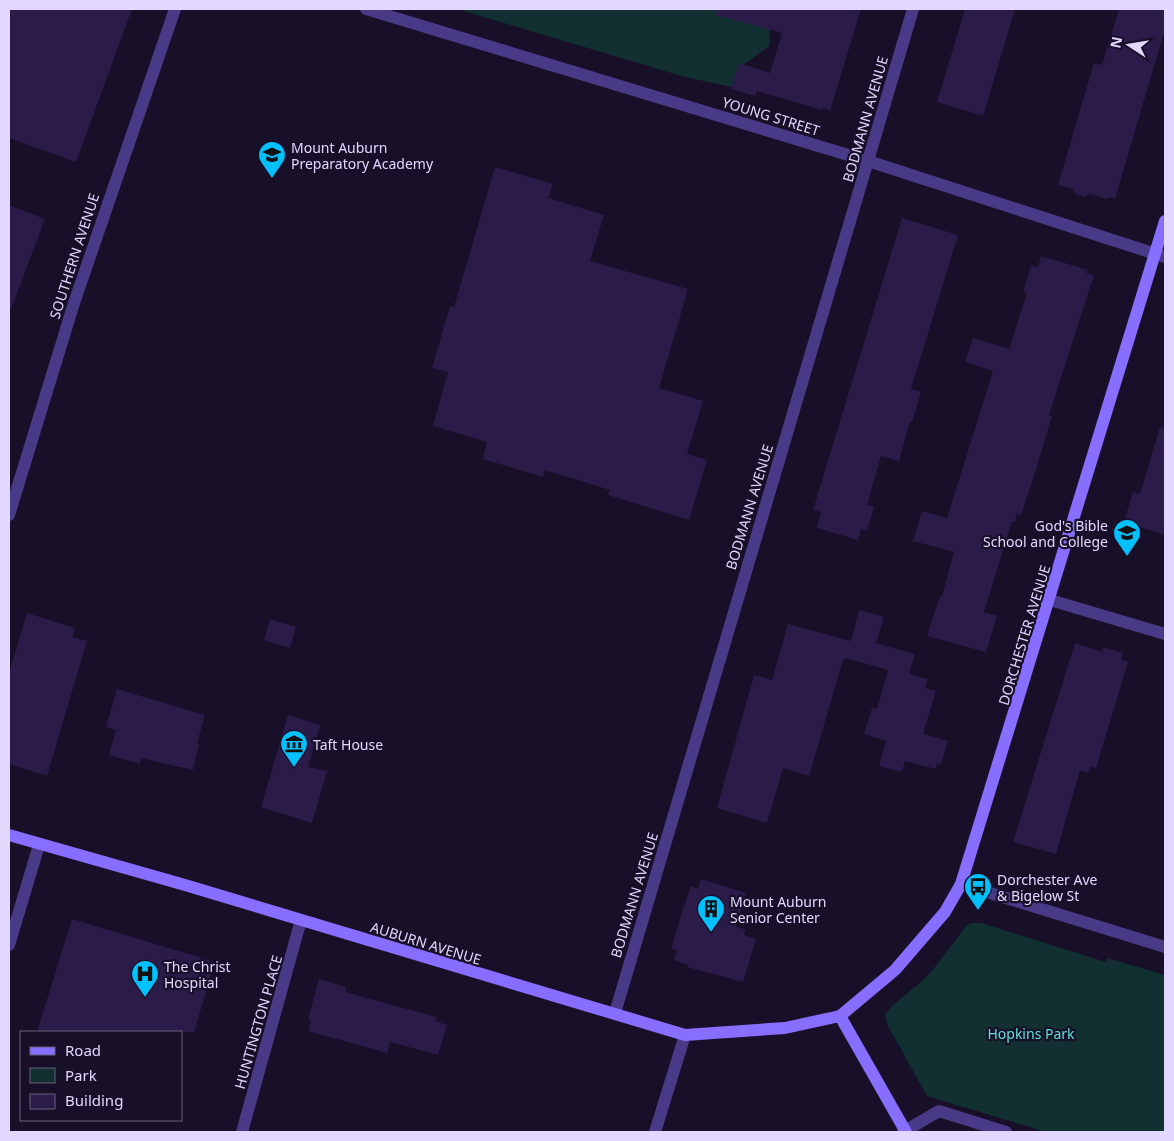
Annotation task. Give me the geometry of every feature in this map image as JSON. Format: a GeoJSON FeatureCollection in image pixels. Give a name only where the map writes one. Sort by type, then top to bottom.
{"type":"FeatureCollection","features":[{"type":"Feature","properties":{"kind":"main road","name":"DORCHESTER AVENUE"},"geometry":{"type":"LineString","coordinates":[[840,1016],[895,970],[945,912],[961,884],[1160,256],[1165,221]]}},
{"type":"Feature","properties":{"kind":"main road","name":"AUBURN AVENUE"},"geometry":{"type":"LineString","coordinates":[[9,835],[685,1035],[785,1028],[840,1016]]}},
{"type":"Feature","properties":{"kind":"main road"},"geometry":{"type":"LineString","coordinates":[[840,1016],[905,1132]]}},
{"type":"Feature","properties":{"kind":"street","name":"SOUTHERN AVENUE"},"geometry":{"type":"LineString","coordinates":[[9,515],[74,303],[175,9]]}},
{"type":"Feature","properties":{"kind":"street","name":"YOUNG STREET"},"geometry":{"type":"LineString","coordinates":[[366,9],[868,161],[1160,256]]}},
{"type":"Feature","properties":{"kind":"street","name":"BODMANN AVENUE"},"geometry":{"type":"LineString","coordinates":[[615,1014],[913,9]]}},
{"type":"Feature","properties":{"kind":"street"},"geometry":{"type":"LineString","coordinates":[[1050,600],[1165,634]]}},
{"type":"Feature","properties":{"kind":"street"},"geometry":{"type":"LineString","coordinates":[[9,945],[39,845]]}},
{"type":"Feature","properties":{"kind":"street"},"geometry":{"type":"LineString","coordinates":[[961,884],[1165,947]]}},
{"type":"Feature","properties":{"kind":"street","name":"HUNTINGTON PLACE"},"geometry":{"type":"LineString","coordinates":[[242,1132],[301,920]]}},
{"type":"Feature","properties":{"kind":"street"},"geometry":{"type":"LineString","coordinates":[[655,1132],[685,1035]]}},
{"type":"Feature","properties":{"kind":"street"},"geometry":{"type":"LineString","coordinates":[[905,1132],[939,1111],[1006,1132]]}},
{"type":"Feature","properties":{"kind":"green space"},"geometry":{"type":"Polygon","coordinates":[[[457,9],[771,9],[769,46],[738,69],[732,87],[685,77],[457,9]]]}},
{"type":"Feature","properties":{"kind":"green space","name":"Hopkins Park"},"geometry":{"type":"Polygon","coordinates":[[[981,923],[1106,962],[1107,958],[1165,975],[1165,1132],[1046,1132],[927,1096],[888,1026],[885,1015],[893,1005],[921,982],[967,925],[981,923]]]}},
{"type":"Feature","properties":{"kind":"building"},"geometry":{"type":"Polygon","coordinates":[[[9,9],[132,9],[76,162],[9,138],[9,9]]]}},
{"type":"Feature","properties":{"kind":"building"},"geometry":{"type":"Polygon","coordinates":[[[717,9],[861,9],[830,111],[757,91],[755,96],[731,89],[739,63],[770,73],[782,33],[716,15],[717,9]]]}},
{"type":"Feature","properties":{"kind":"building"},"geometry":{"type":"Polygon","coordinates":[[[965,9],[1015,9],[983,116],[937,102],[965,9]]]}},
{"type":"Feature","properties":{"kind":"building"},"geometry":{"type":"Polygon","coordinates":[[[1119,9],[1165,9],[1165,29],[1115,199],[1108,197],[1107,199],[1090,194],[1084,197],[1075,194],[1073,189],[1058,185],[1094,63],[1102,65],[1119,9]]]}},
{"type":"Feature","properties":{"kind":"building"},"geometry":{"type":"Polygon","coordinates":[[[495,167],[553,184],[548,198],[604,215],[590,261],[688,289],[659,388],[703,401],[687,454],[707,460],[689,520],[608,495],[610,490],[545,470],[543,477],[483,459],[487,442],[433,426],[448,372],[432,368],[450,306],[454,307],[495,167]]]}},
{"type":"Feature","properties":{"kind":"building"},"geometry":{"type":"Polygon","coordinates":[[[9,205],[45,219],[11,309],[9,309],[9,205]]]}},
{"type":"Feature","properties":{"kind":"building"},"geometry":{"type":"Polygon","coordinates":[[[902,218],[958,235],[911,389],[921,392],[912,422],[910,421],[899,461],[881,456],[867,505],[874,507],[867,531],[861,529],[858,540],[817,528],[821,512],[813,510],[902,218]]]}},
{"type":"Feature","properties":{"kind":"building"},"geometry":{"type":"Polygon","coordinates":[[[1041,256],[1088,270],[1086,273],[1094,275],[1049,415],[1052,416],[1034,476],[1021,515],[1017,513],[1015,522],[1012,521],[984,612],[997,616],[986,652],[927,636],[940,596],[942,596],[954,552],[913,541],[922,511],[947,518],[993,371],[965,362],[973,338],[1009,349],[1027,293],[1023,292],[1031,265],[1038,267],[1041,256]]]}},
{"type":"Feature","properties":{"kind":"building"},"geometry":{"type":"Polygon","coordinates":[[[1160,427],[1165,428],[1165,535],[1130,524],[1131,520],[1125,518],[1133,492],[1140,494],[1160,427]]]}},
{"type":"Feature","properties":{"kind":"building"},"geometry":{"type":"Polygon","coordinates":[[[859,610],[884,617],[876,643],[915,654],[909,674],[928,679],[925,688],[936,691],[923,734],[948,741],[941,764],[937,763],[936,769],[905,761],[902,772],[879,766],[886,741],[864,734],[872,708],[877,709],[888,670],[846,658],[843,660],[809,776],[783,768],[767,823],[717,808],[754,675],[772,680],[788,624],[851,641],[859,610]]]}},
{"type":"Feature","properties":{"kind":"building"},"geometry":{"type":"Polygon","coordinates":[[[27,613],[75,628],[73,637],[87,641],[47,776],[9,764],[9,673],[27,613]]]}},
{"type":"Feature","properties":{"kind":"building"},"geometry":{"type":"Polygon","coordinates":[[[270,619],[296,627],[290,648],[264,640],[270,619]]]}},
{"type":"Feature","properties":{"kind":"building"},"geometry":{"type":"Polygon","coordinates":[[[1075,643],[1102,652],[1103,647],[1123,653],[1121,659],[1128,662],[1096,768],[1090,766],[1088,773],[1080,770],[1056,854],[1013,842],[1075,643]]]}},
{"type":"Feature","properties":{"kind":"building"},"geometry":{"type":"Polygon","coordinates":[[[117,689],[205,715],[197,743],[199,744],[193,770],[141,758],[140,764],[109,755],[116,730],[106,727],[117,689]]]}},
{"type":"Feature","properties":{"kind":"building","name":"Taft House"},"geometry":{"type":"Polygon","coordinates":[[[288,715],[320,725],[308,767],[327,771],[312,823],[261,807],[288,715]]]}},
{"type":"Feature","properties":{"kind":"building","name":"Mount Auburn Senior Center"},"geometry":{"type":"Polygon","coordinates":[[[701,879],[746,893],[736,926],[746,930],[744,935],[756,939],[743,982],[687,967],[688,965],[674,960],[677,950],[671,949],[683,909],[691,886],[698,889],[701,879]]]}},
{"type":"Feature","properties":{"kind":"building"},"geometry":{"type":"Polygon","coordinates":[[[72,919],[215,962],[194,1032],[37,1031],[72,919]]]}},
{"type":"Feature","properties":{"kind":"building"},"geometry":{"type":"Polygon","coordinates":[[[319,979],[346,987],[345,992],[436,1017],[435,1021],[447,1025],[438,1055],[390,1042],[387,1053],[308,1031],[311,1020],[308,1019],[319,979]]]}},
{"type":"Feature","properties":{"kind":"place","name":"Mount Auburn Preparatory Academy"},"geometry":{"type":"Point","coordinates":[272,179]}},
{"type":"Feature","properties":{"kind":"place","name":"God's Bible School and College"},"geometry":{"type":"Point","coordinates":[1127,557]}},
{"type":"Feature","properties":{"kind":"place","name":"Taft House"},"geometry":{"type":"Point","coordinates":[294,768]}},
{"type":"Feature","properties":{"kind":"place","name":"Dorchester Ave & Bigelow St"},"geometry":{"type":"Point","coordinates":[978,911]}},
{"type":"Feature","properties":{"kind":"place","name":"Mount Auburn Senior Center"},"geometry":{"type":"Point","coordinates":[711,933]}},
{"type":"Feature","properties":{"kind":"place","name":"The Christ Hospital"},"geometry":{"type":"Point","coordinates":[145,998]}}]}
